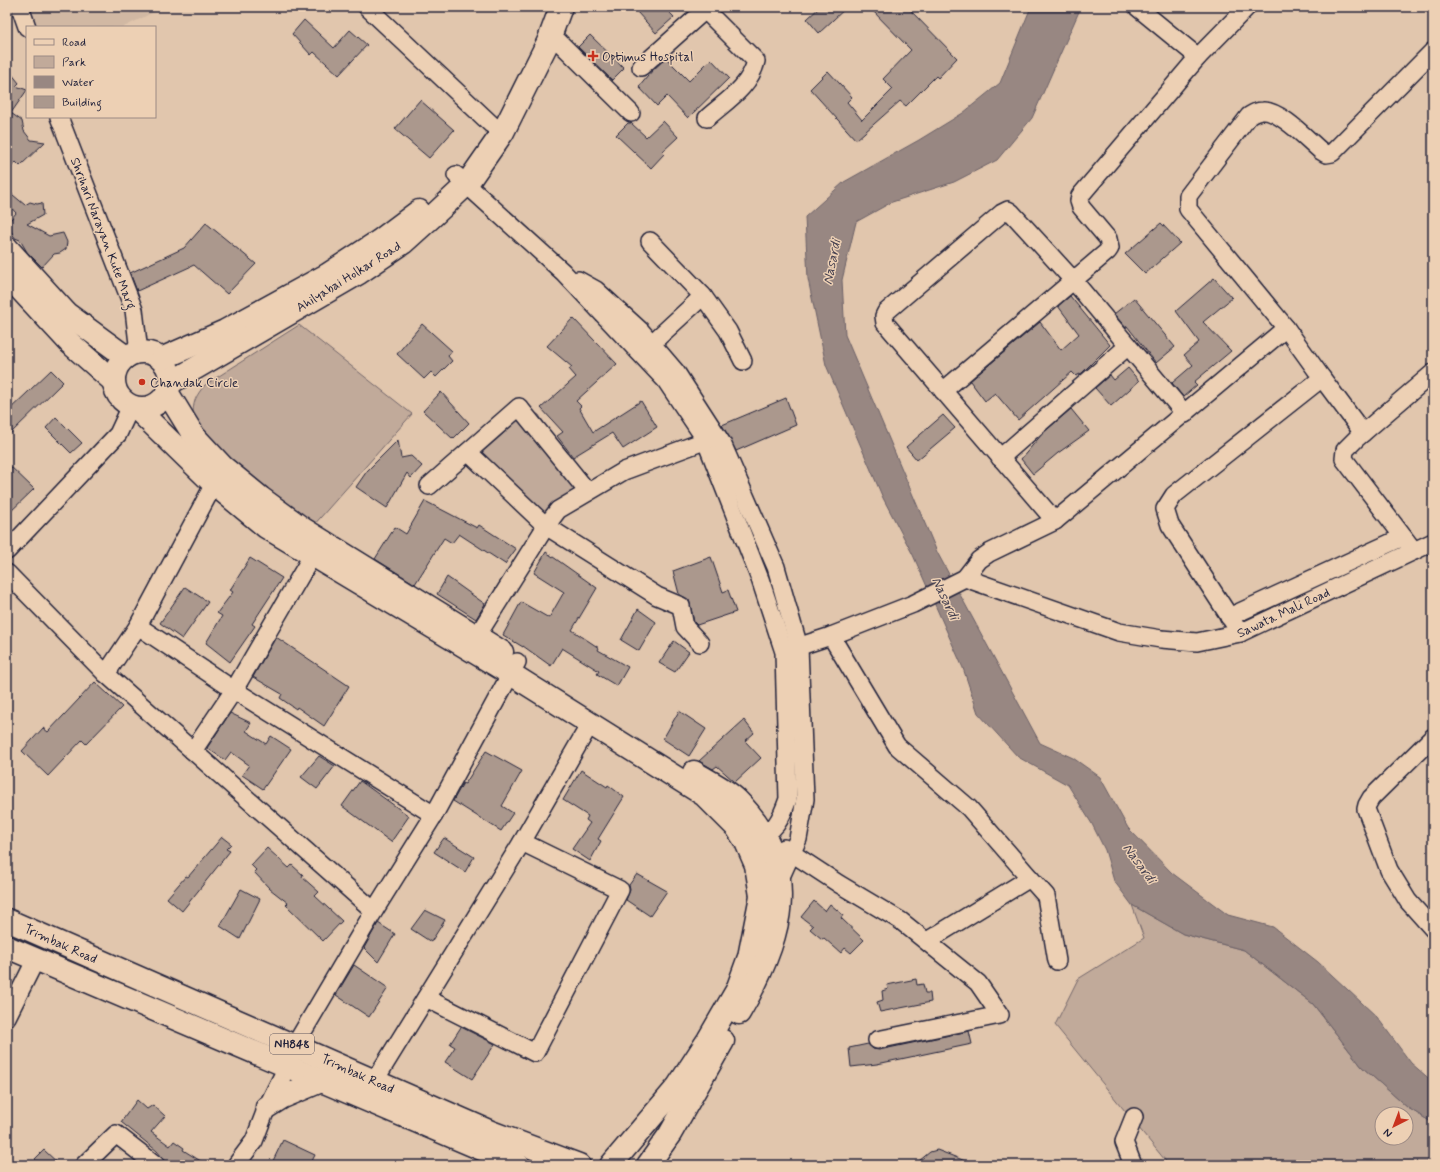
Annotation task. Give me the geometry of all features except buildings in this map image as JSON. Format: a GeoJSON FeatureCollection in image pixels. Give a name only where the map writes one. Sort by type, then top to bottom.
{"type":"FeatureCollection","features":[{"type":"Feature","properties":{"kind":"main road","name":"Ahilyabai Holkar Road"},"geometry":{"type":"LineString","coordinates":[[497,128],[548,7]]}},
{"type":"Feature","properties":{"kind":"main road","name":"Ahilyabai Holkar Road"},"geometry":{"type":"LineString","coordinates":[[169,388],[358,273],[403,242],[461,180],[497,128],[551,34],[561,7]]}},
{"type":"Feature","properties":{"kind":"main road","name":"Ahilyabai Holkar Road"},"geometry":{"type":"LineString","coordinates":[[161,359],[225,331],[327,275],[379,241],[461,180]]}},
{"type":"Feature","properties":{"kind":"main road"},"geometry":{"type":"LineString","coordinates":[[7,248],[66,313],[132,354]]}},
{"type":"Feature","properties":{"kind":"main road"},"geometry":{"type":"LineString","coordinates":[[7,275],[70,343],[113,381],[118,396],[133,407],[214,484],[266,527],[312,556],[514,668],[679,762],[737,800],[756,839],[777,863],[781,898],[777,928],[766,961],[754,989],[670,1134],[648,1165]]}},
{"type":"Feature","properties":{"kind":"main road"},"geometry":{"type":"LineString","coordinates":[[113,381],[119,363],[132,354],[145,352],[161,359],[169,374],[169,388],[194,436],[223,467],[261,498],[302,528],[477,636],[514,668],[590,724],[704,795],[737,828],[756,839]]}},
{"type":"Feature","properties":{"kind":"main road"},"geometry":{"type":"LineString","coordinates":[[133,407],[145,408],[154,405],[162,400],[169,388]]}},
{"type":"Feature","properties":{"kind":"main road"},"geometry":{"type":"LineString","coordinates":[[611,1165],[678,1086],[708,1040],[737,990],[750,957],[761,896],[756,864],[756,839]]}},
{"type":"Feature","properties":{"kind":"main road","name":"Trimbak Road"},"geometry":{"type":"LineString","coordinates":[[7,920],[376,1080],[491,1132],[579,1165]]}},
{"type":"Feature","properties":{"kind":"main road","name":"Trimbak Road"},"geometry":{"type":"LineString","coordinates":[[7,947],[519,1165]]}},
{"type":"Feature","properties":{"kind":"main road"},"geometry":{"type":"LineString","coordinates":[[267,1107],[283,1097],[321,1081]]}},
{"type":"Feature","properties":{"kind":"street"},"geometry":{"type":"LineString","coordinates":[[20,7],[27,26]]}},
{"type":"Feature","properties":{"kind":"street"},"geometry":{"type":"LineString","coordinates":[[367,7],[497,128]]}},
{"type":"Feature","properties":{"kind":"street"},"geometry":{"type":"LineString","coordinates":[[1137,7],[1198,57]]}},
{"type":"Feature","properties":{"kind":"street"},"geometry":{"type":"LineString","coordinates":[[943,391],[1110,248],[1108,239],[1081,206],[1079,201],[1080,196],[1198,57],[1247,7]]}},
{"type":"Feature","properties":{"kind":"street"},"geometry":{"type":"LineString","coordinates":[[641,67],[703,8],[756,61],[754,70],[746,84],[707,118]]}},
{"type":"Feature","properties":{"kind":"street"},"geometry":{"type":"LineString","coordinates":[[551,34],[632,113]]}},
{"type":"Feature","properties":{"kind":"street"},"geometry":{"type":"LineString","coordinates":[[1363,433],[1286,328],[1188,209],[1188,196],[1249,116],[1257,111],[1264,110],[1278,115],[1321,151],[1326,154],[1332,153],[1433,51]]}},
{"type":"Feature","properties":{"kind":"street","name":"Shrihari Narayan Kute Marg"},"geometry":{"type":"LineString","coordinates":[[59,118],[134,310],[132,354]]}},
{"type":"Feature","properties":{"kind":"street"},"geometry":{"type":"LineString","coordinates":[[461,180],[563,272],[666,381],[712,438]]}},
{"type":"Feature","properties":{"kind":"street"},"geometry":{"type":"LineString","coordinates":[[1055,521],[885,323],[884,316],[886,312],[1002,213],[1008,210],[1011,212],[1073,280],[1184,414]]}},
{"type":"Feature","properties":{"kind":"street"},"geometry":{"type":"LineString","coordinates":[[650,241],[703,296],[728,331],[742,361]]}},
{"type":"Feature","properties":{"kind":"street"},"geometry":{"type":"LineString","coordinates":[[563,272],[596,290],[652,343],[676,372],[712,438],[760,579],[792,649],[805,799],[798,839],[779,881]]}},
{"type":"Feature","properties":{"kind":"street"},"geometry":{"type":"LineString","coordinates":[[652,343],[703,296]]}},
{"type":"Feature","properties":{"kind":"street"},"geometry":{"type":"LineString","coordinates":[[792,649],[831,636],[912,604],[965,578],[979,560],[989,553],[1055,521],[1286,328]]}},
{"type":"Feature","properties":{"kind":"street"},"geometry":{"type":"LineString","coordinates":[[1000,458],[1128,346]]}},
{"type":"Feature","properties":{"kind":"street"},"geometry":{"type":"LineString","coordinates":[[1414,551],[1344,458],[1345,450],[1433,373]]}},
{"type":"Feature","properties":{"kind":"street"},"geometry":{"type":"LineString","coordinates":[[1240,633],[1170,525],[1165,509],[1168,502],[1174,495],[1322,378]]}},
{"type":"Feature","properties":{"kind":"street"},"geometry":{"type":"LineString","coordinates":[[7,551],[118,434],[133,407]]}},
{"type":"Feature","properties":{"kind":"street"},"geometry":{"type":"LineString","coordinates":[[429,486],[519,407],[588,492]]}},
{"type":"Feature","properties":{"kind":"street"},"geometry":{"type":"LineString","coordinates":[[477,636],[546,526],[558,510],[624,471],[712,438]]}},
{"type":"Feature","properties":{"kind":"street"},"geometry":{"type":"LineString","coordinates":[[468,452],[546,526],[657,596],[681,606],[685,627],[700,643]]}},
{"type":"Feature","properties":{"kind":"street"},"geometry":{"type":"LineString","coordinates":[[106,674],[138,626],[214,484]]}},
{"type":"Feature","properties":{"kind":"street"},"geometry":{"type":"LineString","coordinates":[[1229,617],[1403,537]]}},
{"type":"Feature","properties":{"kind":"street","name":"Sawata Mali Road"},"geometry":{"type":"LineString","coordinates":[[965,578],[1119,632],[1161,640],[1198,642],[1240,633],[1433,542]]}},
{"type":"Feature","properties":{"kind":"street"},"geometry":{"type":"LineString","coordinates":[[193,751],[234,690],[312,556]]}},
{"type":"Feature","properties":{"kind":"street"},"geometry":{"type":"LineString","coordinates":[[7,573],[106,674],[374,911]]}},
{"type":"Feature","properties":{"kind":"street"},"geometry":{"type":"LineString","coordinates":[[138,626],[234,690],[434,816]]}},
{"type":"Feature","properties":{"kind":"street"},"geometry":{"type":"LineString","coordinates":[[831,636],[897,746],[969,808],[1046,896],[1057,961]]}},
{"type":"Feature","properties":{"kind":"street"},"geometry":{"type":"LineString","coordinates":[[792,649],[788,799],[782,818],[756,839],[792,853],[839,884],[901,921],[978,983],[1000,1015],[877,1040]]}},
{"type":"Feature","properties":{"kind":"street"},"geometry":{"type":"LineString","coordinates":[[236,1165],[254,1141],[267,1107],[287,1067],[295,1045],[374,911],[434,816],[514,668]]}},
{"type":"Feature","properties":{"kind":"street"},"geometry":{"type":"LineString","coordinates":[[376,1080],[522,842],[590,724]]}},
{"type":"Feature","properties":{"kind":"street"},"geometry":{"type":"LineString","coordinates":[[1433,737],[1371,798],[1366,805],[1366,809],[1389,870],[1408,901],[1433,929]]}},
{"type":"Feature","properties":{"kind":"street"},"geometry":{"type":"LineString","coordinates":[[426,998],[535,1053],[620,890],[522,842]]}},
{"type":"Feature","properties":{"kind":"street"},"geometry":{"type":"LineString","coordinates":[[927,941],[1030,878]]}},
{"type":"Feature","properties":{"kind":"street"},"geometry":{"type":"LineString","coordinates":[[7,1017],[36,959]]}},
{"type":"Feature","properties":{"kind":"street"},"geometry":{"type":"LineString","coordinates":[[1133,1165],[1124,1142],[1134,1117]]}},
{"type":"Feature","properties":{"kind":"street"},"geometry":{"type":"LineString","coordinates":[[84,1165],[116,1134],[156,1165]]}},
{"type":"Feature","properties":{"kind":"shaded area"},"geometry":{"type":"Polygon","coordinates":[[[24,7],[164,7],[126,26],[33,26],[24,7]]]}},
{"type":"Feature","properties":{"kind":"green space"},"geometry":{"type":"Polygon","coordinates":[[[299,325],[412,414],[313,526],[236,465],[193,422],[194,402],[205,385],[299,325]]]}},
{"type":"Feature","properties":{"kind":"green space"},"geometry":{"type":"Polygon","coordinates":[[[521,405],[539,415],[550,433],[577,493],[539,517],[478,456],[503,434],[521,405]]]}},
{"type":"Feature","properties":{"kind":"green space"},"geometry":{"type":"Polygon","coordinates":[[[1132,905],[1183,934],[1244,950],[1313,1004],[1362,1067],[1406,1106],[1374,1106],[1374,1146],[1414,1146],[1414,1112],[1433,1123],[1433,1165],[1169,1165],[1055,1025],[1078,979],[1144,938],[1132,905]]]}},
{"type":"Feature","properties":{"kind":"water","name":"Nasardi"},"geometry":{"type":"Polygon","coordinates":[[[1031,7],[1081,7],[1032,118],[997,160],[954,182],[892,202],[856,222],[842,280],[845,335],[937,552],[1040,743],[1073,758],[1100,777],[1128,828],[1172,873],[1228,915],[1273,927],[1318,962],[1377,1017],[1411,1063],[1433,1082],[1433,1123],[1414,1112],[1414,1106],[1406,1106],[1362,1067],[1313,1004],[1244,950],[1183,934],[1132,905],[1114,881],[1105,850],[1092,824],[1068,785],[1018,757],[978,713],[963,668],[913,555],[883,498],[826,365],[808,279],[805,217],[844,182],[919,140],[963,113],[1000,83],[1031,7]]]}},
{"type":"Feature","properties":{"kind":"place","name":"Optimus Hospital"},"geometry":{"type":"Point","coordinates":[593,56]}},
{"type":"Feature","properties":{"kind":"place","name":"Chandak Circle"},"geometry":{"type":"Point","coordinates":[142,382]}}]}
